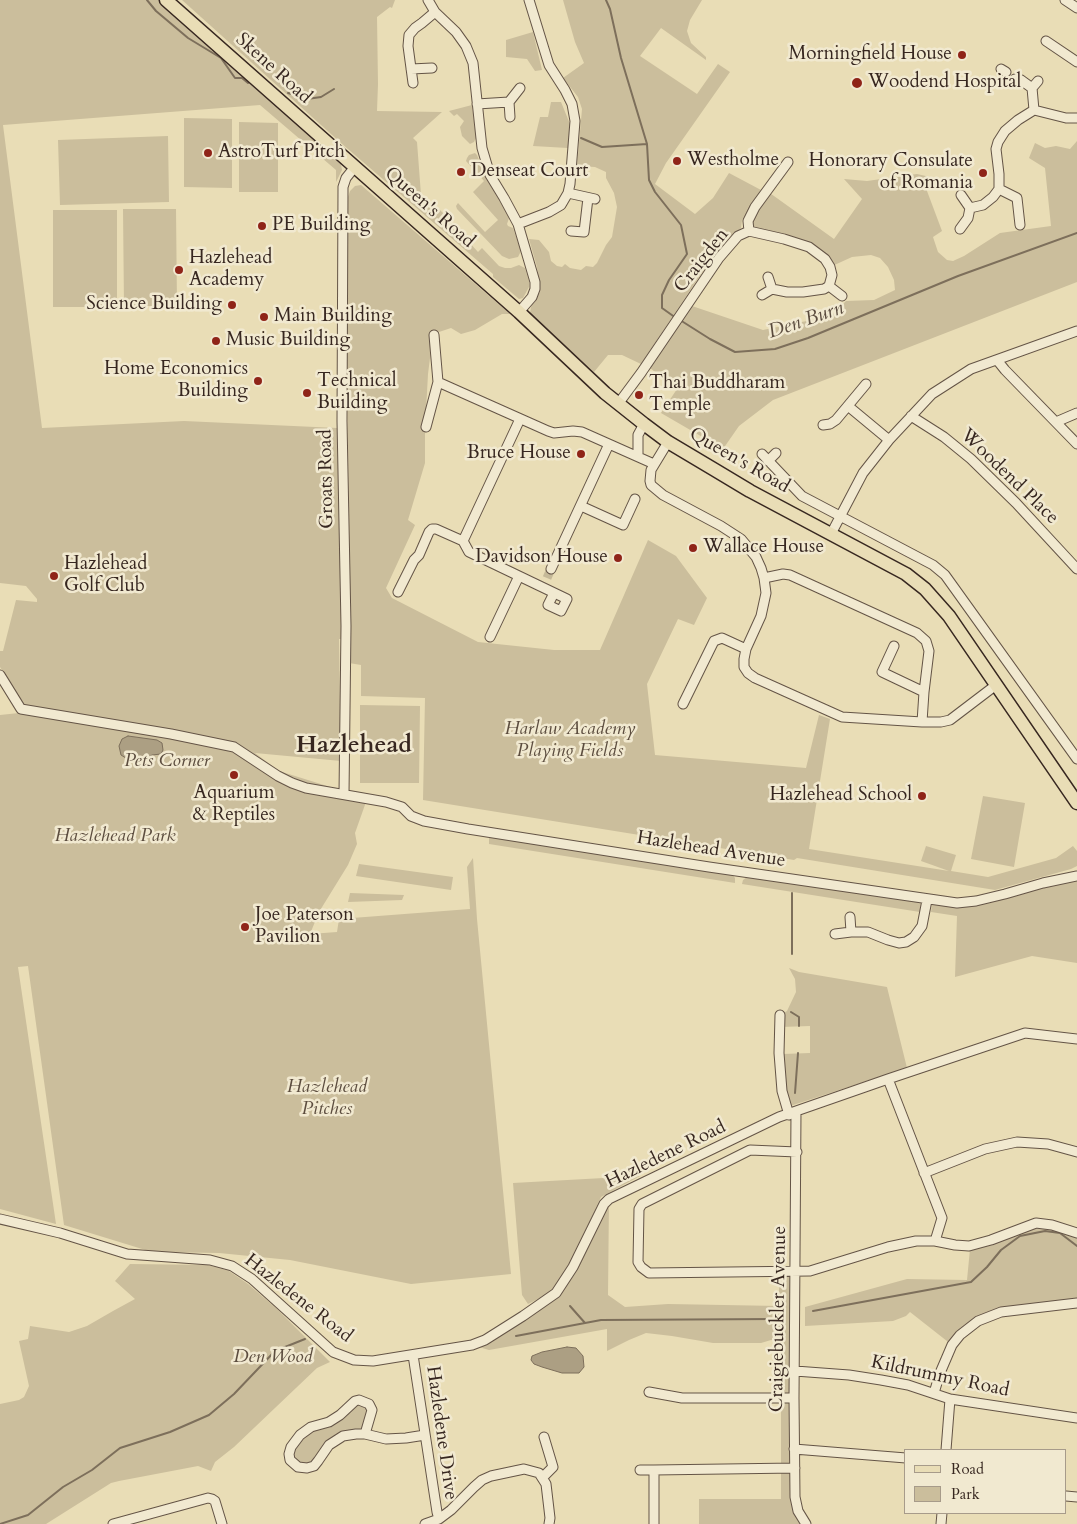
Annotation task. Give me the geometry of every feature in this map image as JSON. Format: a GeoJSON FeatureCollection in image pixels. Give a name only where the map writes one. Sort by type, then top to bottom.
{"type":"FeatureCollection","features":[{"type":"Feature","properties":{"kind":"main road","name":"Skene Road"},"geometry":{"type":"LineString","coordinates":[[166,0],[335,149],[354,168]]}},
{"type":"Feature","properties":{"kind":"main road","name":"Queen's Road"},"geometry":{"type":"LineString","coordinates":[[354,168],[519,312],[618,404],[668,442],[750,490],[906,574],[926,589],[949,616],[1077,803]]}},
{"type":"Feature","properties":{"kind":"street"},"geometry":{"type":"LineString","coordinates":[[428,0],[436,12],[456,32],[466,46],[473,63],[482,148],[490,175],[518,224],[535,282],[532,297],[519,312]]}},
{"type":"Feature","properties":{"kind":"street"},"geometry":{"type":"LineString","coordinates":[[518,224],[549,212],[561,205],[568,193],[575,121],[572,104],[549,65],[529,0]]}},
{"type":"Feature","properties":{"kind":"street"},"geometry":{"type":"LineString","coordinates":[[1065,0],[1077,8]]}},
{"type":"Feature","properties":{"kind":"street"},"geometry":{"type":"LineString","coordinates":[[413,83],[408,46],[409,35],[436,12]]}},
{"type":"Feature","properties":{"kind":"street"},"geometry":{"type":"LineString","coordinates":[[1046,41],[1077,62]]}},
{"type":"Feature","properties":{"kind":"street"},"geometry":{"type":"LineString","coordinates":[[411,69],[432,68]]}},
{"type":"Feature","properties":{"kind":"street"},"geometry":{"type":"LineString","coordinates":[[1015,79],[1035,84],[1034,110]]}},
{"type":"Feature","properties":{"kind":"street"},"geometry":{"type":"LineString","coordinates":[[510,117],[509,102],[520,88]]}},
{"type":"Feature","properties":{"kind":"street"},"geometry":{"type":"LineString","coordinates":[[477,104],[509,102]]}},
{"type":"Feature","properties":{"kind":"street"},"geometry":{"type":"LineString","coordinates":[[970,208],[984,204],[999,189],[996,149],[1005,131],[1018,120],[1034,110],[1066,118],[1077,118]]}},
{"type":"Feature","properties":{"kind":"street"},"geometry":{"type":"LineString","coordinates":[[749,231],[748,222],[755,207],[788,162]]}},
{"type":"Feature","properties":{"kind":"street","name":"Groats Road"},"geometry":{"type":"LineString","coordinates":[[344,794],[346,626],[342,420],[343,187],[346,178],[354,168]]}},
{"type":"Feature","properties":{"kind":"street"},"geometry":{"type":"LineString","coordinates":[[999,189],[1017,198],[1020,225]]}},
{"type":"Feature","properties":{"kind":"street"},"geometry":{"type":"LineString","coordinates":[[568,193],[592,198],[584,232],[572,231]]}},
{"type":"Feature","properties":{"kind":"street"},"geometry":{"type":"LineString","coordinates":[[960,229],[968,218],[970,208],[961,195]]}},
{"type":"Feature","properties":{"kind":"street","name":"Craigden"},"geometry":{"type":"LineString","coordinates":[[618,404],[719,258],[738,236],[749,231],[809,247],[825,259],[830,267],[832,276],[829,286]]}},
{"type":"Feature","properties":{"kind":"street"},"geometry":{"type":"LineString","coordinates":[[768,277],[772,289]]}},
{"type":"Feature","properties":{"kind":"street"},"geometry":{"type":"LineString","coordinates":[[762,295],[772,289],[787,292],[803,292],[824,289],[829,286],[842,296]]}},
{"type":"Feature","properties":{"kind":"street"},"geometry":{"type":"LineString","coordinates":[[831,534],[863,473],[888,440],[932,394],[971,369],[1077,331]]}},
{"type":"Feature","properties":{"kind":"street"},"geometry":{"type":"LineString","coordinates":[[426,427],[438,382],[434,335]]}},
{"type":"Feature","properties":{"kind":"street"},"geometry":{"type":"LineString","coordinates":[[997,360],[1077,444]]}},
{"type":"Feature","properties":{"kind":"street"},"geometry":{"type":"LineString","coordinates":[[438,382],[548,431],[554,433],[582,432],[654,464]]}},
{"type":"Feature","properties":{"kind":"street"},"geometry":{"type":"LineString","coordinates":[[823,425],[830,424],[836,420],[866,384]]}},
{"type":"Feature","properties":{"kind":"street"},"geometry":{"type":"LineString","coordinates":[[848,406],[888,440]]}},
{"type":"Feature","properties":{"kind":"street"},"geometry":{"type":"LineString","coordinates":[[1056,422],[1077,413]]}},
{"type":"Feature","properties":{"kind":"street","name":"Woodend Place"},"geometry":{"type":"LineString","coordinates":[[911,416],[944,437],[971,459],[1016,503],[1077,569]]}},
{"type":"Feature","properties":{"kind":"street"},"geometry":{"type":"LineString","coordinates":[[463,541],[520,419]]}},
{"type":"Feature","properties":{"kind":"street"},"geometry":{"type":"LineString","coordinates":[[638,456],[638,435],[644,424]]}},
{"type":"Feature","properties":{"kind":"street"},"geometry":{"type":"LineString","coordinates":[[668,442],[651,470],[650,481],[654,489],[741,539],[756,557],[764,578],[766,593],[761,616],[746,649],[744,658],[744,667],[748,673],[755,678],[842,717],[922,722],[950,720],[996,685]]}},
{"type":"Feature","properties":{"kind":"street"},"geometry":{"type":"LineString","coordinates":[[542,587],[609,444]]}},
{"type":"Feature","properties":{"kind":"street","name":"Queen's Road"},"geometry":{"type":"LineString","coordinates":[[776,453],[765,457],[802,496],[933,564],[945,575],[1077,759]]}},
{"type":"Feature","properties":{"kind":"street"},"geometry":{"type":"LineString","coordinates":[[581,506],[623,525],[635,499]]}},
{"type":"Feature","properties":{"kind":"street"},"geometry":{"type":"LineString","coordinates":[[398,592],[430,532],[432,529],[436,529],[463,541],[469,552],[554,593]]}},
{"type":"Feature","properties":{"kind":"street"},"geometry":{"type":"LineString","coordinates":[[764,578],[783,574],[790,575],[917,633],[926,641],[929,650],[922,722]]}},
{"type":"Feature","properties":{"kind":"street"},"geometry":{"type":"LineString","coordinates":[[490,637],[519,576]]}},
{"type":"Feature","properties":{"kind":"street"},"geometry":{"type":"LineString","coordinates":[[683,704],[714,640],[722,638],[746,649]]}},
{"type":"Feature","properties":{"kind":"street"},"geometry":{"type":"LineString","coordinates":[[894,646],[882,672],[924,692]]}},
{"type":"Feature","properties":{"kind":"street","name":"Hazlehead Avenue"},"geometry":{"type":"LineString","coordinates":[[0,675],[21,709],[163,732],[234,746],[292,784],[386,802],[402,807],[411,816],[468,829],[927,900],[957,903],[976,901],[1077,876]]}},
{"type":"Feature","properties":{"kind":"street"},"geometry":{"type":"LineString","coordinates":[[834,934],[868,932],[899,943],[906,942],[914,937],[922,926],[927,900]]}},
{"type":"Feature","properties":{"kind":"street"},"geometry":{"type":"LineString","coordinates":[[850,917],[851,932]]}},
{"type":"Feature","properties":{"kind":"street","name":"Craigiebuckler Avenue"},"geometry":{"type":"LineString","coordinates":[[780,1015],[782,1092],[793,1114],[797,1152],[794,1398],[795,1498],[798,1511],[806,1524]]}},
{"type":"Feature","properties":{"kind":"street","name":"Hazledene Road"},"geometry":{"type":"LineString","coordinates":[[0,1219],[60,1233],[127,1254],[210,1260],[232,1266],[252,1279],[333,1352],[354,1360],[373,1361],[472,1345],[485,1340],[556,1293],[574,1268],[604,1204],[609,1200],[779,1117],[793,1114],[888,1079],[1024,1033],[1077,1039]]}},
{"type":"Feature","properties":{"kind":"street"},"geometry":{"type":"LineString","coordinates":[[888,1079],[942,1218],[935,1241]]}},
{"type":"Feature","properties":{"kind":"street"},"geometry":{"type":"LineString","coordinates":[[924,1173],[985,1149],[1017,1142],[1048,1144],[1077,1152]]}},
{"type":"Feature","properties":{"kind":"street"},"geometry":{"type":"LineString","coordinates":[[797,1152],[750,1150],[642,1204],[639,1209],[638,1262],[643,1270],[650,1273],[810,1271],[888,1247],[916,1241],[935,1241],[969,1246],[1036,1223],[1077,1232]]}},
{"type":"Feature","properties":{"kind":"street"},"geometry":{"type":"LineString","coordinates":[[934,1393],[952,1345],[978,1321],[1001,1312],[1077,1303]]}},
{"type":"Feature","properties":{"kind":"street","name":"Hazledene Drive"},"geometry":{"type":"LineString","coordinates":[[413,1354],[439,1518],[456,1506],[474,1486],[491,1476],[524,1469],[541,1475]]}},
{"type":"Feature","properties":{"kind":"street","name":"Kildrummy Road"},"geometry":{"type":"LineString","coordinates":[[795,1371],[849,1375],[881,1380],[908,1385],[950,1399],[1077,1418]]}},
{"type":"Feature","properties":{"kind":"street"},"geometry":{"type":"LineString","coordinates":[[649,1392],[682,1398],[794,1398]]}},
{"type":"Feature","properties":{"kind":"street"},"geometry":{"type":"LineString","coordinates":[[946,1449],[950,1399]]}},
{"type":"Feature","properties":{"kind":"street"},"geometry":{"type":"LineString","coordinates":[[365,1434],[372,1410],[368,1404],[359,1400],[355,1401],[329,1422],[311,1427],[300,1435],[291,1447],[290,1460],[298,1467],[307,1468],[314,1466],[324,1449],[344,1436],[365,1434],[386,1439],[425,1435]]}},
{"type":"Feature","properties":{"kind":"street"},"geometry":{"type":"LineString","coordinates":[[544,1437],[553,1467],[541,1475],[546,1484],[549,1524]]}},
{"type":"Feature","properties":{"kind":"street"},"geometry":{"type":"LineString","coordinates":[[794,1449],[904,1458]]}},
{"type":"Feature","properties":{"kind":"street"},"geometry":{"type":"LineString","coordinates":[[640,1470],[795,1468]]}},
{"type":"Feature","properties":{"kind":"street"},"geometry":{"type":"LineString","coordinates":[[654,1470],[654,1524]]}},
{"type":"Feature","properties":{"kind":"street"},"geometry":{"type":"LineString","coordinates":[[113,1524],[208,1498],[212,1498],[215,1502],[222,1524]]}},
{"type":"Feature","properties":{"kind":"street"},"geometry":{"type":"LineString","coordinates":[[425,1524],[439,1518]]}},
{"type":"Feature","properties":{"kind":"green space"},"geometry":{"type":"Polygon","coordinates":[[[0,0],[159,0],[340,159],[342,170],[336,182],[336,170],[260,105],[3,125],[42,428],[184,421],[337,428],[342,639],[339,639],[341,761],[255,753],[279,771],[340,790],[366,802],[355,833],[357,844],[348,865],[319,912],[310,934],[337,932],[339,919],[470,909],[467,867],[473,858],[477,919],[511,1274],[411,1284],[290,1260],[219,1253],[152,1252],[64,1225],[28,966],[18,967],[56,1224],[0,1209],[0,715],[19,713],[24,705],[0,667],[0,651],[3,651],[16,600],[37,602],[37,599],[26,586],[0,583],[0,0]]]}},
{"type":"Feature","properties":{"kind":"green space"},"geometry":{"type":"Polygon","coordinates":[[[182,0],[395,0],[392,8],[390,7],[377,17],[377,111],[442,112],[413,138],[417,142],[421,195],[436,211],[439,209],[444,214],[448,213],[454,217],[450,221],[478,252],[482,248],[499,266],[511,268],[519,265],[525,268],[529,287],[523,298],[519,299],[493,277],[493,274],[341,143],[182,0]]]}},
{"type":"Feature","properties":{"kind":"green space"},"geometry":{"type":"Polygon","coordinates":[[[563,0],[702,0],[690,20],[687,31],[691,43],[706,57],[706,60],[661,28],[640,56],[697,94],[718,64],[730,72],[666,163],[655,184],[695,214],[713,198],[729,173],[761,190],[742,220],[741,228],[713,256],[641,364],[622,355],[608,355],[594,372],[530,313],[531,307],[540,292],[537,267],[529,239],[539,240],[549,252],[551,261],[557,266],[562,267],[565,264],[570,268],[581,270],[586,266],[593,267],[612,237],[617,207],[614,193],[606,178],[606,172],[595,167],[577,166],[582,109],[578,97],[563,78],[584,63],[575,42],[563,0]]]}},
{"type":"Feature","properties":{"kind":"green space"},"geometry":{"type":"Polygon","coordinates":[[[533,32],[542,70],[535,71],[527,59],[506,57],[506,40],[533,32]]]}},
{"type":"Feature","properties":{"kind":"green space"},"geometry":{"type":"Polygon","coordinates":[[[551,102],[561,102],[570,124],[568,148],[533,146],[540,117],[548,117],[551,102]]]}},
{"type":"Feature","properties":{"kind":"green space"},"geometry":{"type":"Polygon","coordinates":[[[472,105],[476,138],[470,144],[462,136],[460,127],[464,121],[457,114],[454,116],[449,111],[472,105]]]}},
{"type":"Feature","properties":{"kind":"green space","name":"AstroTurf Pitch"},"geometry":{"type":"Polygon","coordinates":[[[184,118],[232,119],[232,188],[184,187],[184,118]]]}},
{"type":"Feature","properties":{"kind":"green space"},"geometry":{"type":"Polygon","coordinates":[[[239,122],[278,123],[278,192],[239,192],[239,122]]]}},
{"type":"Feature","properties":{"kind":"green space"},"geometry":{"type":"Polygon","coordinates":[[[168,136],[169,202],[60,205],[58,140],[168,136]]]}},
{"type":"Feature","properties":{"kind":"green space"},"geometry":{"type":"Polygon","coordinates":[[[1077,141],[1077,282],[773,400],[739,426],[723,449],[661,413],[677,389],[650,368],[692,306],[763,330],[831,316],[846,301],[874,300],[895,290],[894,280],[888,267],[880,258],[871,255],[852,257],[830,267],[809,247],[749,231],[748,221],[767,191],[834,239],[862,199],[844,179],[867,181],[917,174],[930,177],[926,184],[927,191],[942,231],[933,237],[938,252],[947,260],[953,261],[1000,233],[1051,226],[1045,168],[1029,158],[1035,143],[1045,148],[1056,146],[1070,149],[1077,141]]]}},
{"type":"Feature","properties":{"kind":"green space"},"geometry":{"type":"Polygon","coordinates":[[[475,153],[486,178],[508,215],[507,224],[513,228],[521,251],[518,257],[509,259],[502,256],[457,209],[458,203],[485,232],[498,220],[473,192],[484,181],[466,161],[469,155],[475,153]]]}},
{"type":"Feature","properties":{"kind":"green space","name":"Harlaw Academy Playing Fields"},"geometry":{"type":"Polygon","coordinates":[[[361,185],[510,314],[502,314],[475,330],[461,334],[451,328],[433,334],[428,374],[425,463],[408,520],[415,525],[386,588],[392,598],[478,642],[554,650],[600,650],[648,540],[676,556],[707,598],[694,625],[678,619],[647,684],[655,755],[806,768],[819,715],[830,719],[809,849],[949,871],[921,861],[926,846],[956,855],[951,871],[988,877],[1056,858],[1073,846],[1077,851],[1077,866],[995,890],[797,858],[794,860],[423,800],[425,698],[361,696],[361,665],[349,663],[350,590],[345,229],[346,198],[355,186],[361,185]]]}},
{"type":"Feature","properties":{"kind":"green space"},"geometry":{"type":"Polygon","coordinates":[[[123,209],[176,209],[177,306],[124,306],[123,209]]]}},
{"type":"Feature","properties":{"kind":"green space"},"geometry":{"type":"Polygon","coordinates":[[[53,210],[117,210],[117,307],[53,307],[53,210]]]}},
{"type":"Feature","properties":{"kind":"green space"},"geometry":{"type":"Polygon","coordinates":[[[360,705],[420,706],[419,783],[360,783],[360,705]]]}},
{"type":"Feature","properties":{"kind":"green space"},"geometry":{"type":"Polygon","coordinates":[[[983,796],[1025,803],[1014,867],[971,859],[983,796]]]}},
{"type":"Feature","properties":{"kind":"green space"},"geometry":{"type":"Polygon","coordinates":[[[489,834],[732,874],[735,878],[735,883],[489,844],[489,834]]]}},
{"type":"Feature","properties":{"kind":"green space"},"geometry":{"type":"Polygon","coordinates":[[[359,864],[453,877],[451,890],[356,876],[359,864]]]}},
{"type":"Feature","properties":{"kind":"green space"},"geometry":{"type":"Polygon","coordinates":[[[747,877],[921,901],[920,912],[742,884],[743,880],[747,877]]]}},
{"type":"Feature","properties":{"kind":"green space"},"geometry":{"type":"Polygon","coordinates":[[[1077,878],[1077,963],[1032,956],[955,977],[957,916],[931,912],[932,903],[962,906],[1077,878]]]}},
{"type":"Feature","properties":{"kind":"green space"},"geometry":{"type":"Polygon","coordinates":[[[350,893],[404,895],[402,900],[348,902],[350,893]]]}},
{"type":"Feature","properties":{"kind":"green space"},"geometry":{"type":"Polygon","coordinates":[[[789,968],[799,972],[887,987],[907,1068],[787,1107],[783,1054],[810,1053],[810,1026],[781,1027],[780,1015],[787,1011],[796,992],[795,979],[789,968]]]}},
{"type":"Feature","properties":{"kind":"green space"},"geometry":{"type":"Polygon","coordinates":[[[640,1176],[601,1197],[569,1267],[552,1292],[528,1304],[522,1295],[513,1183],[640,1176]]]}},
{"type":"Feature","properties":{"kind":"green space"},"geometry":{"type":"Polygon","coordinates":[[[609,1199],[608,1295],[625,1307],[668,1304],[779,1306],[779,1277],[796,1277],[795,1497],[806,1524],[699,1524],[699,1499],[781,1499],[781,1341],[713,1343],[646,1333],[607,1351],[607,1329],[489,1350],[472,1345],[556,1293],[609,1199]]]}},
{"type":"Feature","properties":{"kind":"green space"},"geometry":{"type":"Polygon","coordinates":[[[1041,1226],[1077,1236],[1077,1303],[990,1316],[952,1345],[910,1312],[906,1316],[893,1321],[805,1326],[805,1307],[907,1279],[967,1280],[970,1249],[1041,1226]]]}},
{"type":"Feature","properties":{"kind":"green space","name":"Den Wood"},"geometry":{"type":"Polygon","coordinates":[[[130,1264],[208,1265],[229,1271],[248,1284],[277,1309],[330,1362],[317,1368],[234,1447],[215,1462],[211,1471],[198,1466],[111,1483],[46,1524],[0,1524],[0,1404],[24,1397],[29,1386],[19,1341],[28,1339],[30,1326],[69,1332],[87,1326],[135,1299],[115,1281],[130,1264]]]}},
{"type":"Feature","properties":{"kind":"green space"},"geometry":{"type":"Polygon","coordinates":[[[358,1404],[365,1405],[369,1412],[362,1430],[356,1430],[314,1462],[307,1464],[298,1463],[293,1456],[295,1447],[302,1437],[358,1404]]]}},
{"type":"Feature","properties":{"kind":"shaded area"},"geometry":{"type":"Polygon","coordinates":[[[128,736],[157,740],[162,743],[163,750],[161,754],[152,755],[142,761],[129,760],[121,755],[119,746],[122,739],[128,736]]]}},
{"type":"Feature","properties":{"kind":"shaded area"},"geometry":{"type":"Polygon","coordinates":[[[567,1347],[576,1348],[583,1356],[584,1367],[579,1373],[562,1373],[534,1364],[531,1360],[532,1356],[542,1352],[567,1347]]]}},
{"type":"Feature","properties":{"kind":"waterway"},"geometry":{"type":"LineString","coordinates":[[147,0],[156,11],[188,38],[221,58],[235,78],[242,78],[248,83],[251,81]]}},
{"type":"Feature","properties":{"kind":"waterway","name":"Den Burn"},"geometry":{"type":"LineString","coordinates":[[606,0],[647,144],[649,180],[655,192],[681,225],[687,254],[669,280],[662,295],[662,308],[676,318]]}},
{"type":"Feature","properties":{"kind":"waterway"},"geometry":{"type":"LineString","coordinates":[[288,93],[307,99],[321,97],[334,89]]}},
{"type":"Feature","properties":{"kind":"waterway"},"geometry":{"type":"LineString","coordinates":[[581,138],[602,147],[647,144]]}},
{"type":"Feature","properties":{"kind":"waterway","name":"Den Burn"},"geometry":{"type":"LineString","coordinates":[[680,320],[735,352],[775,349],[808,338],[958,276],[1077,233]]}},
{"type":"Feature","properties":{"kind":"waterway"},"geometry":{"type":"LineString","coordinates":[[792,893],[792,954]]}},
{"type":"Feature","properties":{"kind":"waterway"},"geometry":{"type":"LineString","coordinates":[[791,1012],[799,1017],[799,1026]]}},
{"type":"Feature","properties":{"kind":"waterway"},"geometry":{"type":"LineString","coordinates":[[795,1093],[798,1053]]}},
{"type":"Feature","properties":{"kind":"waterway"},"geometry":{"type":"LineString","coordinates":[[813,1311],[971,1282],[1001,1250],[1020,1236],[1045,1231],[1060,1233],[1077,1246]]}},
{"type":"Feature","properties":{"kind":"waterway"},"geometry":{"type":"LineString","coordinates":[[570,1306],[585,1323]]}},
{"type":"Feature","properties":{"kind":"waterway"},"geometry":{"type":"LineString","coordinates":[[516,1336],[601,1320],[776,1319]]}},
{"type":"Feature","properties":{"kind":"waterway"},"geometry":{"type":"LineString","coordinates":[[0,1524],[28,1515],[63,1487],[92,1470],[120,1448],[170,1432],[209,1415],[234,1394],[275,1351],[305,1339]]}},
{"type":"Feature","properties":{"kind":"tunnel"},"geometry":{"type":"LineString","coordinates":[[547,578],[551,569]]}},
{"type":"Feature","properties":{"kind":"place","name":"Morningfield House"},"geometry":{"type":"Point","coordinates":[962,55]}},
{"type":"Feature","properties":{"kind":"place","name":"Woodend Hospital"},"geometry":{"type":"Point","coordinates":[857,83]}},
{"type":"Feature","properties":{"kind":"place","name":"AstroTurf Pitch"},"geometry":{"type":"Point","coordinates":[208,153]}},
{"type":"Feature","properties":{"kind":"place","name":"Westholme"},"geometry":{"type":"Point","coordinates":[677,161]}},
{"type":"Feature","properties":{"kind":"place","name":"Denseat Court"},"geometry":{"type":"Point","coordinates":[461,172]}},
{"type":"Feature","properties":{"kind":"place","name":"Honorary Consulate of Romania"},"geometry":{"type":"Point","coordinates":[983,173]}},
{"type":"Feature","properties":{"kind":"place","name":"PE Building"},"geometry":{"type":"Point","coordinates":[262,226]}},
{"type":"Feature","properties":{"kind":"place","name":"Hazlehead Academy"},"geometry":{"type":"Point","coordinates":[179,270]}},
{"type":"Feature","properties":{"kind":"place","name":"Science Building"},"geometry":{"type":"Point","coordinates":[232,305]}},
{"type":"Feature","properties":{"kind":"place","name":"Main Building"},"geometry":{"type":"Point","coordinates":[264,317]}},
{"type":"Feature","properties":{"kind":"place","name":"Music Building"},"geometry":{"type":"Point","coordinates":[216,341]}},
{"type":"Feature","properties":{"kind":"place","name":"Home Economics Building"},"geometry":{"type":"Point","coordinates":[258,381]}},
{"type":"Feature","properties":{"kind":"place","name":"Technical Building"},"geometry":{"type":"Point","coordinates":[307,393]}},
{"type":"Feature","properties":{"kind":"place","name":"Thai Buddharam Temple"},"geometry":{"type":"Point","coordinates":[639,395]}},
{"type":"Feature","properties":{"kind":"place","name":"Bruce House"},"geometry":{"type":"Point","coordinates":[581,454]}},
{"type":"Feature","properties":{"kind":"place","name":"Wallace House"},"geometry":{"type":"Point","coordinates":[693,548]}},
{"type":"Feature","properties":{"kind":"place","name":"Davidson House"},"geometry":{"type":"Point","coordinates":[618,558]}},
{"type":"Feature","properties":{"kind":"place","name":"Hazlehead Golf Club"},"geometry":{"type":"Point","coordinates":[54,576]}},
{"type":"Feature","properties":{"kind":"place","name":"Aquarium & Reptiles"},"geometry":{"type":"Point","coordinates":[234,775]}},
{"type":"Feature","properties":{"kind":"place","name":"Hazlehead School"},"geometry":{"type":"Point","coordinates":[922,796]}},
{"type":"Feature","properties":{"kind":"place","name":"Joe Paterson Pavilion"},"geometry":{"type":"Point","coordinates":[245,927]}},
{"type":"Feature","properties":{"kind":"district","name":"Hazlehead"},"geometry":{"type":"Point","coordinates":[354,746]}},
{"type":"Feature","properties":{"kind":"park label","name":"Pets Corner"},"geometry":{"type":"Point","coordinates":[167,762]}},
{"type":"Feature","properties":{"kind":"park label","name":"Hazlehead Park"},"geometry":{"type":"Point","coordinates":[115,837]}},
{"type":"Feature","properties":{"kind":"park label","name":"Hazlehead Pitches"},"geometry":{"type":"Point","coordinates":[327,1099]}}]}
